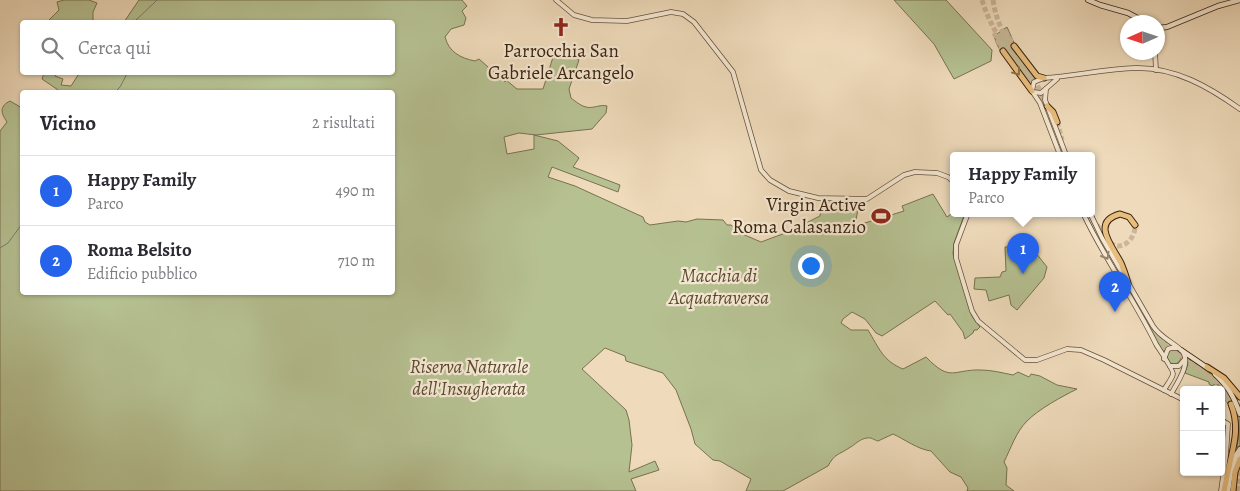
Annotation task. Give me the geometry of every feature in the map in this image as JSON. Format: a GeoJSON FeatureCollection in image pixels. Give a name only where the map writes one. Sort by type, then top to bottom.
{"type":"FeatureCollection","features":[{"type":"Feature","properties":{"kind":"main road"},"geometry":{"type":"LineString","coordinates":[[1088,0],[1132,15]]}},
{"type":"Feature","properties":{"kind":"main road"},"geometry":{"type":"LineString","coordinates":[[1165,27],[1218,6],[1240,0]]}},
{"type":"Feature","properties":{"kind":"main road"},"geometry":{"type":"LineString","coordinates":[[1014,46],[1037,76],[1048,80]]}},
{"type":"Feature","properties":{"kind":"main road"},"geometry":{"type":"LineString","coordinates":[[1002,51],[1032,92]]}},
{"type":"Feature","properties":{"kind":"main road"},"geometry":{"type":"LineString","coordinates":[[1047,106],[1053,112],[1057,122]]}},
{"type":"Feature","properties":{"kind":"main road"},"geometry":{"type":"LineString","coordinates":[[1128,283],[1121,263],[1106,237],[1105,227],[1110,218],[1120,214],[1129,217],[1135,225]]}},
{"type":"Feature","properties":{"kind":"main road"},"geometry":{"type":"LineString","coordinates":[[1181,350],[1224,378],[1240,397]]}},
{"type":"Feature","properties":{"kind":"main road"},"geometry":{"type":"LineString","coordinates":[[1207,367],[1230,389],[1240,414]]}},
{"type":"Feature","properties":{"kind":"main road"},"geometry":{"type":"LineString","coordinates":[[1226,491],[1237,432],[1236,418],[1231,404]]}},
{"type":"Feature","properties":{"kind":"main road"},"geometry":{"type":"LineString","coordinates":[[1229,467],[1240,449]]}},
{"type":"Feature","properties":{"kind":"main road"},"geometry":{"type":"LineString","coordinates":[[1226,491],[1232,469],[1240,454]]}},
{"type":"Feature","properties":{"kind":"main road"},"geometry":{"type":"LineString","coordinates":[[1233,491],[1235,472],[1240,459]]}},
{"type":"Feature","properties":{"kind":"street"},"geometry":{"type":"LineString","coordinates":[[556,0],[572,14],[592,20],[631,20],[672,12],[683,14],[694,22],[734,73],[761,170],[770,180],[789,191],[816,198],[866,199],[904,175],[918,172],[937,174],[950,179]]}},
{"type":"Feature","properties":{"kind":"street"},"geometry":{"type":"LineString","coordinates":[[1155,60],[1156,70]]}},
{"type":"Feature","properties":{"kind":"street"},"geometry":{"type":"LineString","coordinates":[[1059,152],[1041,105],[1032,92],[1034,82],[1124,69],[1156,70],[1179,75],[1199,83],[1240,109]]}},
{"type":"Feature","properties":{"kind":"street"},"geometry":{"type":"LineString","coordinates":[[1048,80],[1045,98],[1065,152]]}},
{"type":"Feature","properties":{"kind":"street"},"geometry":{"type":"LineString","coordinates":[[1032,92],[1040,93],[1046,90]]}},
{"type":"Feature","properties":{"kind":"street"},"geometry":{"type":"LineString","coordinates":[[967,217],[957,244],[956,258],[970,309],[984,326],[1025,360],[1037,360],[1067,349],[1081,350],[1099,357],[1180,398]]}},
{"type":"Feature","properties":{"kind":"street"},"geometry":{"type":"LineString","coordinates":[[1085,217],[1164,359],[1170,366],[1173,374],[1164,390]]}},
{"type":"Feature","properties":{"kind":"street"},"geometry":{"type":"LineString","coordinates":[[1092,217],[1156,331],[1181,350],[1184,358],[1184,368],[1171,394]]}},
{"type":"Feature","properties":{"kind":"street"},"geometry":{"type":"LineString","coordinates":[[1164,359],[1166,352],[1170,348],[1181,350]]}},
{"type":"Feature","properties":{"kind":"street"},"geometry":{"type":"LineString","coordinates":[[1170,366],[1179,366],[1184,358]]}},
{"type":"Feature","properties":{"kind":"street"},"geometry":{"type":"LineString","coordinates":[[1220,491],[1226,455],[1228,424],[1225,422]]}},
{"type":"Feature","properties":{"kind":"green space"},"geometry":{"type":"Polygon","coordinates":[[[64,0],[89,0],[97,3],[93,12],[93,20],[49,20],[59,10],[57,2],[64,0]]]}},
{"type":"Feature","properties":{"kind":"green space","name":"Riserva Naturale dell'Insugherata"},"geometry":{"type":"Polygon","coordinates":[[[139,0],[462,0],[467,6],[462,11],[466,18],[464,25],[451,29],[445,37],[449,47],[456,54],[470,60],[475,61],[479,59],[505,82],[506,80],[517,89],[543,89],[554,54],[562,47],[579,60],[569,89],[571,98],[586,107],[607,106],[606,113],[592,129],[536,135],[519,133],[504,137],[507,154],[534,149],[534,135],[558,141],[579,158],[573,167],[620,185],[618,192],[552,167],[548,177],[575,186],[643,217],[645,222],[650,225],[678,221],[686,222],[697,219],[723,220],[727,225],[731,225],[740,233],[761,242],[788,232],[820,216],[822,200],[855,201],[859,203],[855,226],[904,211],[902,206],[933,194],[947,217],[950,215],[950,217],[964,217],[954,243],[953,254],[972,316],[980,327],[965,339],[963,332],[950,314],[948,315],[935,301],[882,336],[876,333],[865,319],[852,312],[841,323],[851,330],[868,330],[886,358],[903,369],[926,357],[941,370],[947,372],[985,370],[1013,375],[1018,372],[1029,377],[1031,374],[1040,376],[1057,385],[1077,389],[1057,399],[1038,412],[1020,430],[1004,462],[1007,468],[1006,485],[1014,491],[967,491],[968,488],[961,477],[950,472],[931,451],[916,446],[893,434],[878,441],[870,438],[862,440],[835,456],[828,466],[783,491],[746,491],[751,479],[720,461],[713,460],[695,444],[676,390],[663,373],[626,361],[625,356],[605,348],[582,369],[626,410],[632,445],[629,472],[655,461],[659,470],[631,479],[636,491],[0,491],[0,131],[7,122],[2,112],[3,107],[10,101],[20,107],[20,295],[395,295],[395,90],[58,90],[42,79],[43,75],[55,75],[63,79],[61,85],[71,86],[78,75],[395,75],[395,20],[125,20],[139,0]]]}},
{"type":"Feature","properties":{"kind":"green space"},"geometry":{"type":"Polygon","coordinates":[[[894,0],[946,0],[992,50],[991,61],[954,79],[934,44],[894,0]]]}},
{"type":"Feature","properties":{"kind":"green space"},"geometry":{"type":"Polygon","coordinates":[[[1007,27],[1015,45],[1037,78],[1030,85],[1009,62],[996,43],[994,36],[1007,27]]]}},
{"type":"Feature","properties":{"kind":"green space"},"geometry":{"type":"Polygon","coordinates":[[[1028,243],[1047,267],[1044,278],[1017,310],[1011,305],[1009,295],[989,301],[986,290],[974,289],[975,278],[1000,277],[1002,272],[1006,271],[1005,247],[1020,246],[1028,243]]]}},
{"type":"Feature","properties":{"kind":"green space"},"geometry":{"type":"Polygon","coordinates":[[[1132,294],[1156,333],[1171,346],[1163,352],[1130,295],[1132,294]]]}},
{"type":"Feature","properties":{"kind":"green space"},"geometry":{"type":"Polygon","coordinates":[[[1171,350],[1177,350],[1181,357],[1177,364],[1171,364],[1167,360],[1167,354],[1171,350]]]}},
{"type":"Feature","properties":{"kind":"green space"},"geometry":{"type":"Polygon","coordinates":[[[1187,358],[1213,376],[1223,386],[1215,384],[1212,386],[1209,382],[1185,373],[1188,364],[1187,358]]]}},
{"type":"Feature","properties":{"kind":"green space"},"geometry":{"type":"Polygon","coordinates":[[[1225,389],[1232,398],[1240,418],[1240,446],[1238,448],[1238,419],[1231,404],[1229,405],[1225,400],[1225,389]]]}},
{"type":"Feature","properties":{"kind":"waterway"},"geometry":{"type":"LineString","coordinates":[[136,20],[157,0]]}},
{"type":"Feature","properties":{"kind":"waterway"},"geometry":{"type":"LineString","coordinates":[[117,90],[126,75]]}},
{"type":"Feature","properties":{"kind":"waterway"},"geometry":{"type":"LineString","coordinates":[[0,248],[8,243],[20,227]]}},
{"type":"Feature","properties":{"kind":"tunnel"},"geometry":{"type":"LineString","coordinates":[[982,0],[987,15],[998,36],[1032,85],[1043,105]]}},
{"type":"Feature","properties":{"kind":"tunnel"},"geometry":{"type":"LineString","coordinates":[[993,0],[1001,28],[1046,101]]}},
{"type":"Feature","properties":{"kind":"tunnel"},"geometry":{"type":"LineString","coordinates":[[1005,31],[1014,46]]}},
{"type":"Feature","properties":{"kind":"tunnel"},"geometry":{"type":"LineString","coordinates":[[994,33],[1003,51]]}},
{"type":"Feature","properties":{"kind":"tunnel"},"geometry":{"type":"LineString","coordinates":[[1057,122],[1062,140]]}},
{"type":"Feature","properties":{"kind":"tunnel"},"geometry":{"type":"LineString","coordinates":[[1097,225],[1107,240],[1118,246],[1127,243],[1133,235],[1135,225]]}},
{"type":"Feature","properties":{"kind":"tunnel"},"geometry":{"type":"LineString","coordinates":[[1146,322],[1166,345],[1214,380],[1231,397]]}},
{"type":"Feature","properties":{"kind":"tunnel"},"geometry":{"type":"LineString","coordinates":[[1231,390],[1240,405]]}},
{"type":"Feature","properties":{"kind":"tunnel"},"geometry":{"type":"LineString","coordinates":[[1225,396],[1231,404]]}},
{"type":"Feature","properties":{"kind":"tunnel"},"geometry":{"type":"LineString","coordinates":[[1237,491],[1240,463]]}},
{"type":"Feature","properties":{"kind":"place","name":"Parrocchia San Gabriele Arcangelo"},"geometry":{"type":"Point","coordinates":[561,27]}},
{"type":"Feature","properties":{"kind":"place","name":"Virgin Active Roma Calasanzio"},"geometry":{"type":"Point","coordinates":[881,216]}},
{"type":"Feature","properties":{"kind":"place","name":"Happy Family"},"geometry":{"type":"Point","coordinates":[1023,274]}},
{"type":"Feature","properties":{"kind":"place","name":"Roma Belsito"},"geometry":{"type":"Point","coordinates":[1115,312]}},
{"type":"Feature","properties":{"kind":"park label","name":"Macchia di Acquatraversa"},"geometry":{"type":"Point","coordinates":[719,287]}}]}
